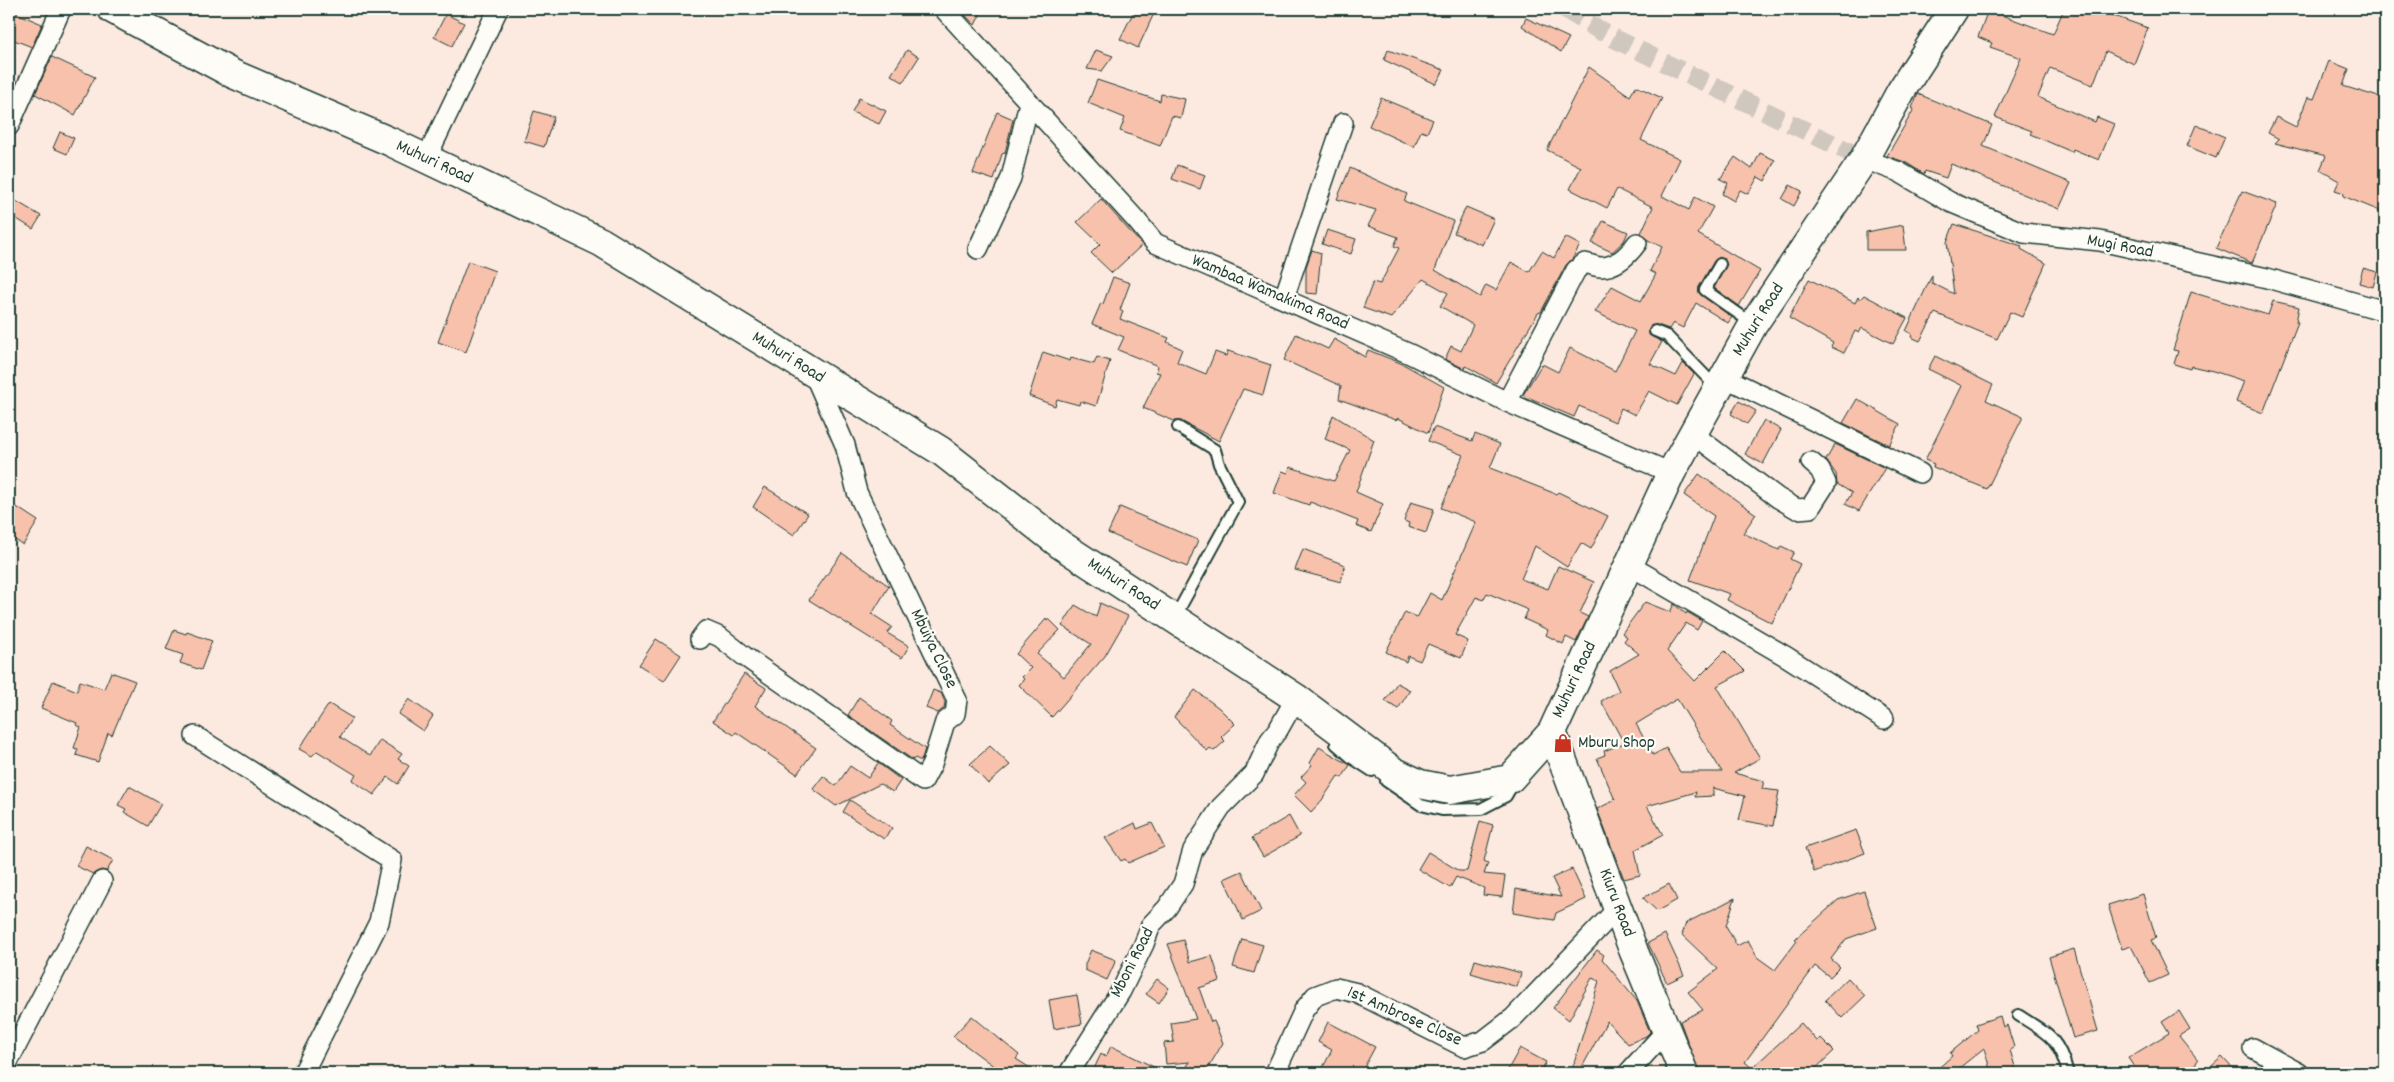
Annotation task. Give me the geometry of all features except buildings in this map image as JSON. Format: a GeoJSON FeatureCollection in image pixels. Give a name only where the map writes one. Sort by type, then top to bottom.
{"type":"FeatureCollection","features":[{"type":"Feature","properties":{"kind":"main road","name":"Muhuri Road"},"geometry":{"type":"LineString","coordinates":[[112,9],[233,74],[426,159],[601,242],[942,451],[1061,546],[1175,618],[1294,708],[1393,772],[1420,784],[1450,790],[1510,779],[1552,732],[1672,473],[1753,325],[1864,159],[1901,91],[1954,9]]}},
{"type":"Feature","properties":{"kind":"main road","name":"Kiuru Road"},"geometry":{"type":"LineString","coordinates":[[1552,732],[1617,909],[1684,1073]]}},
{"type":"Feature","properties":{"kind":"street"},"geometry":{"type":"LineString","coordinates":[[9,126],[62,9]]}},
{"type":"Feature","properties":{"kind":"street"},"geometry":{"type":"LineString","coordinates":[[426,159],[498,9]]}},
{"type":"Feature","properties":{"kind":"street","name":"Wambaa Wamakima Road"},"geometry":{"type":"LineString","coordinates":[[944,9],[1155,243],[1410,354],[1508,402],[1672,473]]}},
{"type":"Feature","properties":{"kind":"street"},"geometry":{"type":"LineString","coordinates":[[978,249],[1011,178],[1029,103]]}},
{"type":"Feature","properties":{"kind":"street"},"geometry":{"type":"LineString","coordinates":[[1284,298],[1343,123]]}},
{"type":"Feature","properties":{"kind":"street","name":"Mugi Road"},"geometry":{"type":"LineString","coordinates":[[1864,159],[1899,172],[1950,202],[2024,233],[2100,241],[2267,278],[2384,308]]}},
{"type":"Feature","properties":{"kind":"street"},"geometry":{"type":"LineString","coordinates":[[1508,402],[1576,270],[1585,263],[1601,267],[1624,258],[1637,243]]}},
{"type":"Feature","properties":{"kind":"street","name":"Mbuiya Close"},"geometry":{"type":"LineString","coordinates":[[700,639],[706,631],[720,637],[744,656],[923,781],[932,764],[946,722],[955,714],[957,700],[857,492],[845,445],[814,374]]}},
{"type":"Feature","properties":{"kind":"street"},"geometry":{"type":"LineString","coordinates":[[1721,383],[1920,473]]}},
{"type":"Feature","properties":{"kind":"street"},"geometry":{"type":"LineString","coordinates":[[1693,434],[1778,498],[1797,509],[1810,508],[1826,483],[1820,470],[1811,462]]}},
{"type":"Feature","properties":{"kind":"street"},"geometry":{"type":"LineString","coordinates":[[1629,565],[1787,657],[1884,719]]}},
{"type":"Feature","properties":{"kind":"street","name":"Mboni Road"},"geometry":{"type":"LineString","coordinates":[[1069,1073],[1121,991],[1151,925],[1167,908],[1182,884],[1193,850],[1221,807],[1254,774],[1270,740],[1294,708]]}},
{"type":"Feature","properties":{"kind":"street"},"geometry":{"type":"LineString","coordinates":[[195,736],[392,860],[378,922],[303,1073]]}},
{"type":"Feature","properties":{"kind":"street"},"geometry":{"type":"LineString","coordinates":[[9,1060],[102,881]]}},
{"type":"Feature","properties":{"kind":"street","name":"1st Ambrose Close"},"geometry":{"type":"LineString","coordinates":[[1276,1073],[1304,1010],[1315,996],[1336,988],[1357,993],[1464,1047],[1483,1041],[1513,1018],[1617,909]]}},
{"type":"Feature","properties":{"kind":"street"},"geometry":{"type":"LineString","coordinates":[[1628,1073],[1666,1031]]}},
{"type":"Feature","properties":{"kind":"street"},"geometry":{"type":"LineString","coordinates":[[2253,1048],[2298,1073]]}},
{"type":"Feature","properties":{"kind":"lane"},"geometry":{"type":"LineString","coordinates":[[1720,264],[1704,290],[1753,325]]}},
{"type":"Feature","properties":{"kind":"lane"},"geometry":{"type":"LineString","coordinates":[[1655,331],[1667,336],[1721,383]]}},
{"type":"Feature","properties":{"kind":"lane"},"geometry":{"type":"LineString","coordinates":[[1175,618],[1238,502],[1218,464],[1215,450],[1178,427]]}},
{"type":"Feature","properties":{"kind":"lane"},"geometry":{"type":"LineString","coordinates":[[1325,735],[1352,758],[1421,805],[1442,810],[1481,809],[1506,796],[1528,760]]}},
{"type":"Feature","properties":{"kind":"lane"},"geometry":{"type":"LineString","coordinates":[[2018,1015],[2053,1037],[2063,1054],[2068,1073]]}},
{"type":"Feature","properties":{"kind":"tunnel"},"geometry":{"type":"LineString","coordinates":[[1565,9],[1609,36],[1864,159]]}},
{"type":"Feature","properties":{"kind":"place","name":"Mburu Shop"},"geometry":{"type":"Point","coordinates":[1563,743]}}]}
